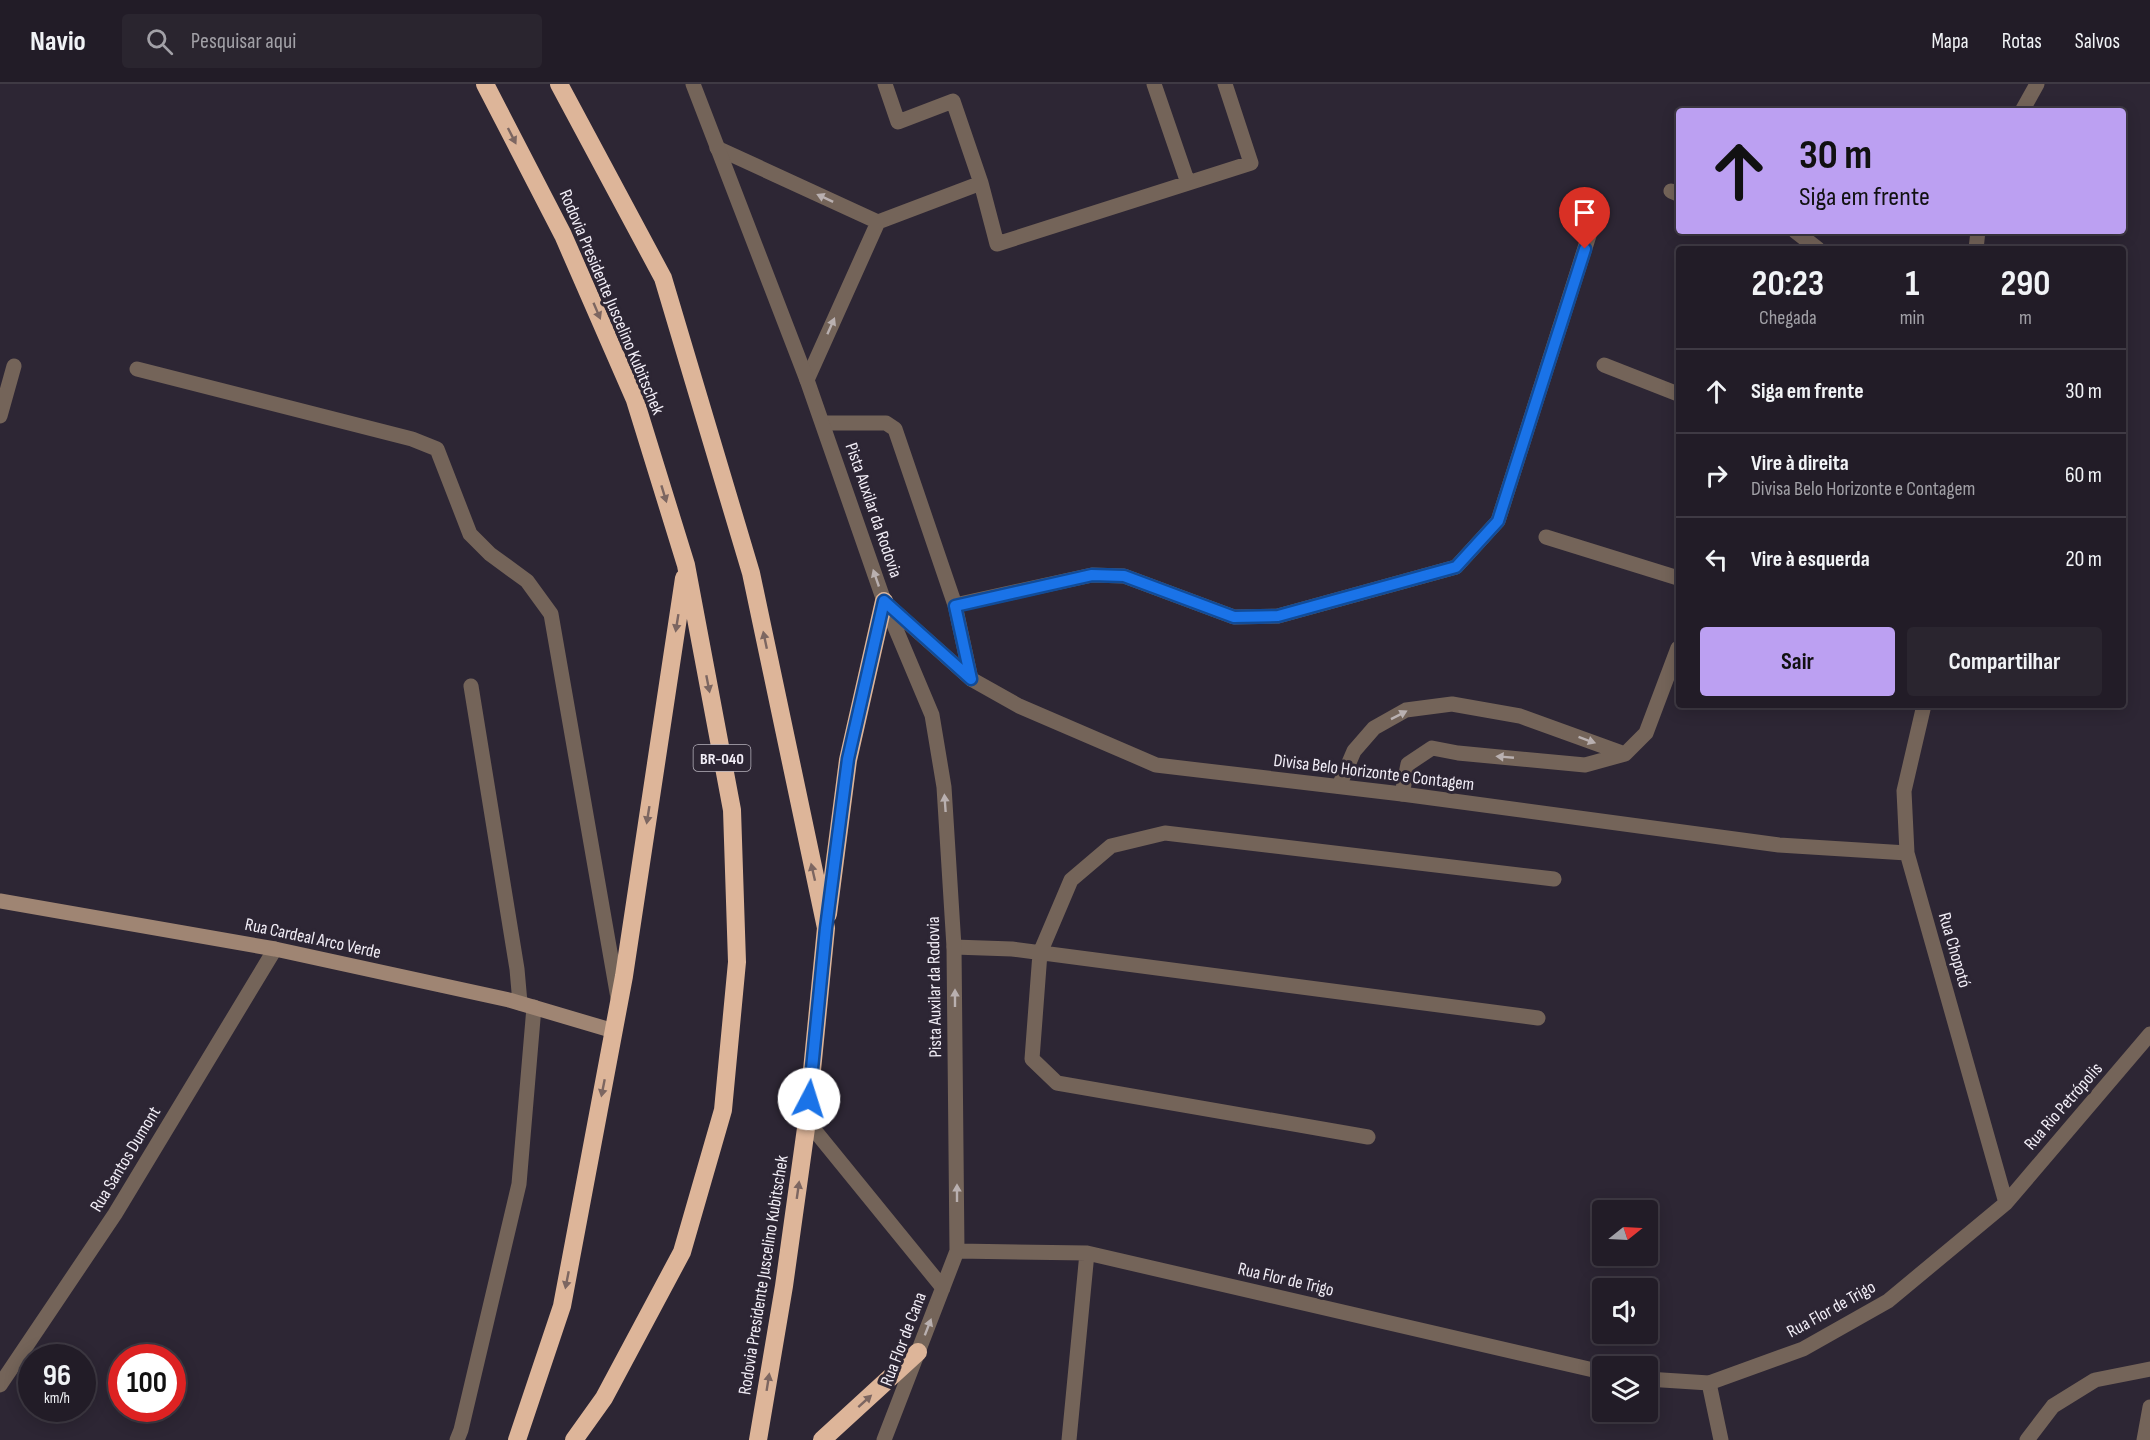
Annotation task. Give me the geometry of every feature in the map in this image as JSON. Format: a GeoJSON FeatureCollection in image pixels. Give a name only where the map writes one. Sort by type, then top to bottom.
{"type":"FeatureCollection","features":[{"type":"Feature","properties":{"kind":"highway","name":"Rodovia Presidente Juscelino Kubitschek"},"geometry":{"type":"LineString","coordinates":[[485,84],[563,235],[635,400],[686,565],[732,810],[737,962],[723,1110],[682,1252],[604,1398],[574,1440]]}},
{"type":"Feature","properties":{"kind":"highway","name":"Rodovia Presidente Juscelino Kubitschek"},"geometry":{"type":"LineString","coordinates":[[560,84],[663,279],[751,573],[826,928],[807,1121],[784,1286],[758,1440]]}},
{"type":"Feature","properties":{"kind":"highway"},"geometry":{"type":"LineString","coordinates":[[517,1440],[562,1306],[619,1004],[686,565]]}},
{"type":"Feature","properties":{"kind":"highway"},"geometry":{"type":"LineString","coordinates":[[826,928],[848,759],[884,601]]}},
{"type":"Feature","properties":{"kind":"highway"},"geometry":{"type":"LineString","coordinates":[[822,1440],[918,1352]]}},
{"type":"Feature","properties":{"kind":"street","name":"Pista Auxilar da Rodovia"},"geometry":{"type":"LineString","coordinates":[[693,84],[823,423],[884,601],[932,715],[944,787],[954,947],[957,1251]]}},
{"type":"Feature","properties":{"kind":"street"},"geometry":{"type":"LineString","coordinates":[[885,84],[898,122],[953,101],[981,183],[997,244],[1251,164],[1225,84]]}},
{"type":"Feature","properties":{"kind":"street"},"geometry":{"type":"LineString","coordinates":[[1154,84],[1188,183]]}},
{"type":"Feature","properties":{"kind":"street"},"geometry":{"type":"LineString","coordinates":[[2024,108],[2037,84]]}},
{"type":"Feature","properties":{"kind":"street"},"geometry":{"type":"LineString","coordinates":[[717,148],[878,222]]}},
{"type":"Feature","properties":{"kind":"street"},"geometry":{"type":"LineString","coordinates":[[807,380],[878,222],[981,183]]}},
{"type":"Feature","properties":{"kind":"street"},"geometry":{"type":"LineString","coordinates":[[955,606],[1092,575],[1124,576],[1234,617],[1278,616],[1456,567],[1498,521],[1592,226]]}},
{"type":"Feature","properties":{"kind":"street"},"geometry":{"type":"LineString","coordinates":[[1799,234],[1814,246]]}},
{"type":"Feature","properties":{"kind":"street"},"geometry":{"type":"LineString","coordinates":[[1604,365],[1676,393]]}},
{"type":"Feature","properties":{"kind":"street"},"geometry":{"type":"LineString","coordinates":[[0,416],[14,366]]}},
{"type":"Feature","properties":{"kind":"street"},"geometry":{"type":"LineString","coordinates":[[137,369],[412,439],[437,449],[470,534],[490,554],[527,581],[551,614],[619,1004]]}},
{"type":"Feature","properties":{"kind":"street"},"geometry":{"type":"LineString","coordinates":[[823,423],[886,423],[895,429],[955,606],[971,679]]}},
{"type":"Feature","properties":{"kind":"street"},"geometry":{"type":"LineString","coordinates":[[1546,537],[1676,577]]}},
{"type":"Feature","properties":{"kind":"street","name":"Divisa Belo Horizonte e Contagem"},"geometry":{"type":"LineString","coordinates":[[884,601],[971,679],[1019,706],[1156,765],[1402,794],[1779,845],[1907,853]]}},
{"type":"Feature","properties":{"kind":"street"},"geometry":{"type":"LineString","coordinates":[[1402,794],[1408,764],[1432,748],[1458,753],[1585,765],[1625,754],[1646,733],[1676,653]]}},
{"type":"Feature","properties":{"kind":"street"},"geometry":{"type":"LineString","coordinates":[[457,1440],[519,1184],[526,1006],[517,969],[471,686]]}},
{"type":"Feature","properties":{"kind":"street"},"geometry":{"type":"LineString","coordinates":[[1339,786],[1353,751],[1374,728],[1406,710],[1452,704],[1520,716],[1625,754]]}},
{"type":"Feature","properties":{"kind":"street","name":"Rua Chopotó"},"geometry":{"type":"LineString","coordinates":[[1923,708],[1904,791],[1907,853],[2006,1203]]}},
{"type":"Feature","properties":{"kind":"street"},"geometry":{"type":"LineString","coordinates":[[1368,1137],[1057,1083],[1032,1059],[1040,953],[1071,880],[1111,846],[1165,833],[1554,879]]}},
{"type":"Feature","properties":{"kind":"street","name":"Rua Cardeal Arco Verde"},"geometry":{"type":"LineString","coordinates":[[0,901],[275,949],[526,1006],[614,1031]]}},
{"type":"Feature","properties":{"kind":"street"},"geometry":{"type":"LineString","coordinates":[[954,947],[1012,949],[1538,1018]]}},
{"type":"Feature","properties":{"kind":"street","name":"Rua Santos Dumont"},"geometry":{"type":"LineString","coordinates":[[0,1385],[115,1214],[275,949]]}},
{"type":"Feature","properties":{"kind":"street","name":"Rua Rio Petrópolis"},"geometry":{"type":"LineString","coordinates":[[2006,1203],[2150,1034]]}},
{"type":"Feature","properties":{"kind":"street"},"geometry":{"type":"LineString","coordinates":[[807,1121],[943,1288]]}},
{"type":"Feature","properties":{"kind":"street","name":"Rua Flor de Trigo"},"geometry":{"type":"LineString","coordinates":[[1658,1380],[1709,1383],[1803,1349],[1888,1301],[2006,1203]]}},
{"type":"Feature","properties":{"kind":"street","name":"Rua Flor de Trigo"},"geometry":{"type":"LineString","coordinates":[[957,1251],[1087,1253],[1592,1370]]}},
{"type":"Feature","properties":{"kind":"street","name":"Rua Flor de Cana"},"geometry":{"type":"LineString","coordinates":[[884,1440],[957,1251]]}},
{"type":"Feature","properties":{"kind":"street"},"geometry":{"type":"LineString","coordinates":[[1069,1440],[1087,1253]]}},
{"type":"Feature","properties":{"kind":"street"},"geometry":{"type":"LineString","coordinates":[[2027,1440],[2053,1407],[2095,1380],[2150,1369]]}},
{"type":"Feature","properties":{"kind":"street"},"geometry":{"type":"LineString","coordinates":[[1709,1383],[1721,1440]]}},
{"type":"Feature","properties":{"kind":"street"},"geometry":{"type":"LineString","coordinates":[[2144,1440],[2150,1407]]}},
{"type":"Feature","properties":{"kind":"route"},"geometry":{"type":"LineString","coordinates":[[809,1099],[826,928],[848,759],[884,601],[971,679],[955,606],[1092,575],[1124,576],[1234,617],[1278,616],[1456,567],[1498,521],[1585,249]]}}]}
